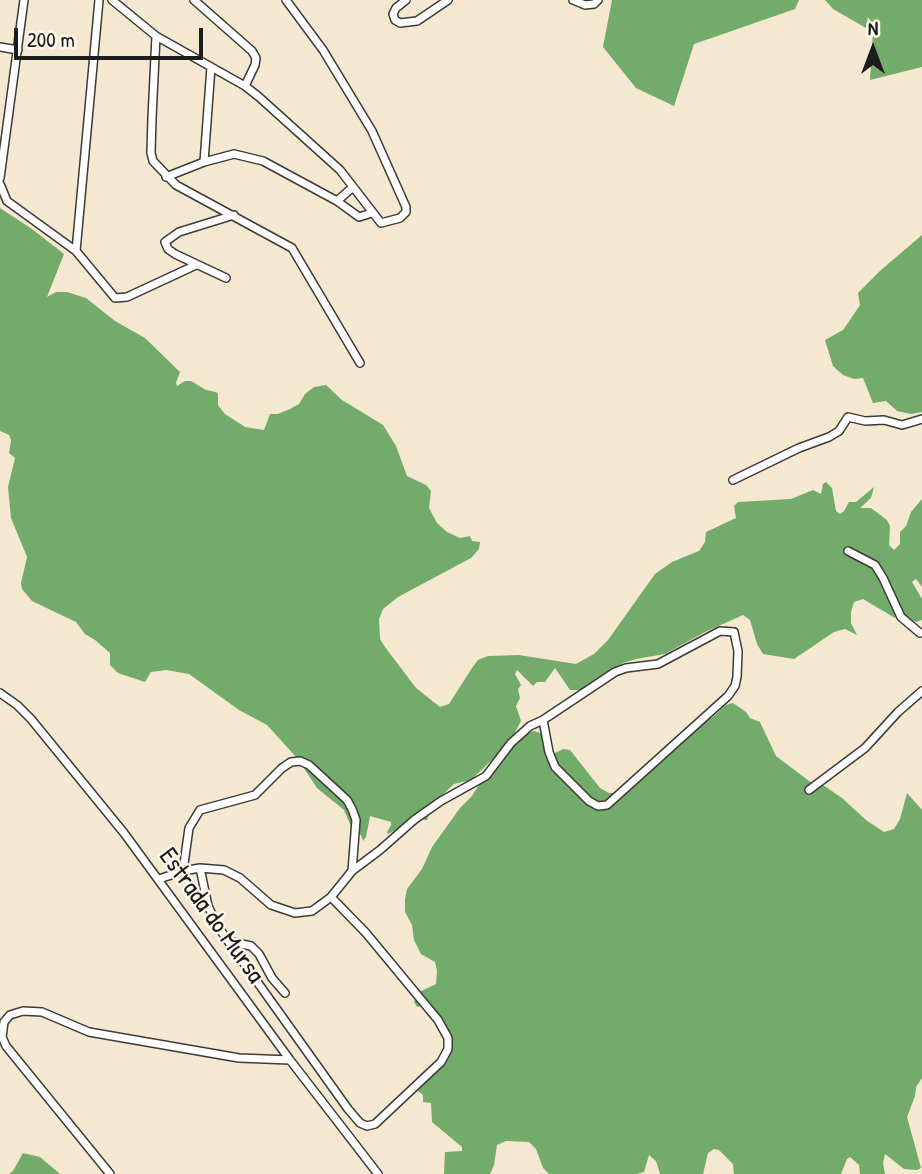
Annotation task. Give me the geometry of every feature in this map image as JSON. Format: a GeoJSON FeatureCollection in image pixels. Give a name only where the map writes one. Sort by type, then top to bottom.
{"type":"FeatureCollection","features":[{"type":"Feature","properties":{"kind":"street"},"geometry":{"type":"LineString","coordinates":[[0,178],[24,0]]}},
{"type":"Feature","properties":{"kind":"street"},"geometry":{"type":"LineString","coordinates":[[76,251],[99,0]]}},
{"type":"Feature","properties":{"kind":"street"},"geometry":{"type":"LineString","coordinates":[[112,0],[156,36],[245,86],[327,157],[354,187],[378,221],[386,223],[404,215],[406,207],[372,131],[323,50],[286,0]]}},
{"type":"Feature","properties":{"kind":"street"},"geometry":{"type":"LineString","coordinates":[[194,0],[252,51],[255,65],[245,86]]}},
{"type":"Feature","properties":{"kind":"street"},"geometry":{"type":"LineString","coordinates":[[406,0],[393,14],[395,20],[400,23],[417,21],[448,0]]}},
{"type":"Feature","properties":{"kind":"street"},"geometry":{"type":"LineString","coordinates":[[573,0],[584,5],[594,4],[598,0]]}},
{"type":"Feature","properties":{"kind":"street"},"geometry":{"type":"LineString","coordinates":[[156,36],[151,153],[153,161],[176,185],[292,248],[360,362]]}},
{"type":"Feature","properties":{"kind":"street"},"geometry":{"type":"LineString","coordinates":[[0,47],[18,50]]}},
{"type":"Feature","properties":{"kind":"street"},"geometry":{"type":"LineString","coordinates":[[204,162],[211,68]]}},
{"type":"Feature","properties":{"kind":"street"},"geometry":{"type":"LineString","coordinates":[[166,177],[234,154],[255,157],[337,201],[359,217],[372,213]]}},
{"type":"Feature","properties":{"kind":"street"},"geometry":{"type":"LineString","coordinates":[[0,184],[8,201],[76,251],[115,298],[127,297],[196,265]]}},
{"type":"Feature","properties":{"kind":"street"},"geometry":{"type":"LineString","coordinates":[[337,201],[354,187]]}},
{"type":"Feature","properties":{"kind":"street"},"geometry":{"type":"LineString","coordinates":[[226,278],[168,249],[165,242],[179,232],[234,215]]}},
{"type":"Feature","properties":{"kind":"street"},"geometry":{"type":"LineString","coordinates":[[733,480],[799,448],[829,437],[839,431],[848,417],[865,421],[884,420],[902,425],[922,419]]}},
{"type":"Feature","properties":{"kind":"street"},"geometry":{"type":"LineString","coordinates":[[848,551],[874,565],[901,617],[921,633]]}},
{"type":"Feature","properties":{"kind":"street"},"geometry":{"type":"LineString","coordinates":[[159,879],[183,871],[224,870],[234,874],[271,905],[295,913],[312,911],[331,897],[352,871],[435,805],[486,776],[511,743],[530,726],[615,672],[658,664],[720,631],[734,632],[738,652],[737,677],[728,696],[607,805],[598,806],[589,801],[555,767],[549,752],[543,720]]}},
{"type":"Feature","properties":{"kind":"street"},"geometry":{"type":"LineString","coordinates":[[809,790],[865,748],[898,712],[922,691]]}},
{"type":"Feature","properties":{"kind":"street","name":"Estrada do Mursa"},"geometry":{"type":"LineString","coordinates":[[0,693],[18,705],[31,719],[124,833],[290,1060],[378,1174]]}},
{"type":"Feature","properties":{"kind":"street"},"geometry":{"type":"LineString","coordinates":[[183,871],[189,828],[201,810],[256,794],[282,768],[291,762],[300,761],[309,765],[347,800],[352,808],[356,820],[352,871]]}},
{"type":"Feature","properties":{"kind":"street"},"geometry":{"type":"LineString","coordinates":[[200,869],[208,906],[217,925],[348,1110],[360,1123],[367,1126],[375,1124],[441,1062],[448,1049],[448,1038],[438,1020],[366,933],[331,897]]}},
{"type":"Feature","properties":{"kind":"street"},"geometry":{"type":"LineString","coordinates":[[228,941],[251,946],[285,993]]}},
{"type":"Feature","properties":{"kind":"street"},"geometry":{"type":"LineString","coordinates":[[110,1174],[6,1046],[2,1037],[2,1020],[23,1011],[42,1012],[89,1032],[239,1058],[290,1060]]}},
{"type":"Feature","properties":{"kind":"green space"},"geometry":{"type":"Polygon","coordinates":[[[612,0],[799,0],[795,9],[694,44],[674,106],[636,88],[603,47],[612,0]]]}},
{"type":"Feature","properties":{"kind":"green space"},"geometry":{"type":"Polygon","coordinates":[[[825,0],[922,0],[922,67],[870,80],[873,32],[833,9],[825,0]]]}},
{"type":"Feature","properties":{"kind":"green space"},"geometry":{"type":"Polygon","coordinates":[[[0,208],[64,254],[47,297],[56,292],[67,292],[86,298],[115,321],[145,338],[180,372],[177,386],[191,381],[206,390],[216,392],[218,405],[225,414],[245,427],[264,430],[270,414],[290,409],[299,404],[305,394],[314,387],[326,385],[342,400],[383,425],[396,446],[407,476],[426,485],[431,491],[429,508],[437,523],[460,538],[470,536],[472,541],[480,542],[479,549],[471,558],[398,597],[383,609],[379,619],[380,639],[385,647],[416,688],[440,707],[449,704],[478,660],[488,656],[519,655],[576,664],[594,654],[608,640],[655,574],[672,562],[699,551],[705,542],[706,532],[736,518],[734,506],[738,502],[791,499],[813,490],[821,494],[826,482],[832,488],[836,511],[840,514],[849,502],[856,502],[874,487],[871,498],[860,508],[871,508],[887,520],[890,526],[889,545],[894,550],[900,544],[900,532],[922,499],[922,587],[916,579],[912,582],[922,599],[922,620],[916,622],[899,614],[895,618],[863,599],[854,602],[851,612],[851,623],[857,635],[845,629],[834,632],[794,659],[763,654],[750,620],[743,615],[665,654],[623,663],[580,690],[570,690],[555,668],[545,682],[537,682],[533,686],[517,670],[515,674],[521,685],[516,706],[521,721],[511,740],[534,731],[543,734],[553,754],[563,749],[570,750],[600,788],[616,793],[699,724],[733,703],[750,718],[760,722],[776,756],[813,784],[820,783],[842,798],[884,832],[894,829],[900,819],[907,793],[922,810],[922,1078],[916,1087],[907,1117],[921,1168],[904,1169],[885,1154],[885,1174],[860,1174],[859,1165],[850,1157],[841,1174],[734,1174],[733,1164],[719,1150],[714,1149],[708,1153],[703,1174],[660,1174],[656,1161],[649,1155],[644,1172],[637,1174],[549,1174],[543,1168],[536,1149],[529,1142],[506,1141],[497,1145],[490,1174],[444,1174],[445,1152],[462,1151],[462,1147],[432,1122],[431,1103],[423,1102],[423,1095],[418,1091],[422,1078],[446,1051],[449,1038],[422,1006],[417,1007],[414,1002],[417,993],[436,984],[437,971],[435,962],[421,954],[414,940],[412,925],[405,912],[405,899],[407,889],[422,869],[432,847],[472,796],[497,755],[471,780],[454,784],[432,805],[427,820],[414,820],[388,834],[391,822],[370,816],[363,841],[361,835],[353,831],[344,810],[317,788],[297,758],[267,725],[239,710],[189,674],[166,670],[151,672],[145,682],[118,673],[110,665],[110,653],[85,634],[76,622],[32,601],[22,589],[27,557],[11,518],[8,487],[15,458],[9,453],[9,435],[0,431],[0,208]]]}},
{"type":"Feature","properties":{"kind":"green space"},"geometry":{"type":"Polygon","coordinates":[[[922,235],[922,412],[911,414],[897,411],[886,401],[873,403],[863,378],[854,379],[843,375],[833,366],[825,340],[843,330],[860,305],[858,293],[922,235]]]}},
{"type":"Feature","properties":{"kind":"green space"},"geometry":{"type":"Polygon","coordinates":[[[23,1153],[40,1157],[60,1174],[9,1174],[23,1153]]]}}]}
